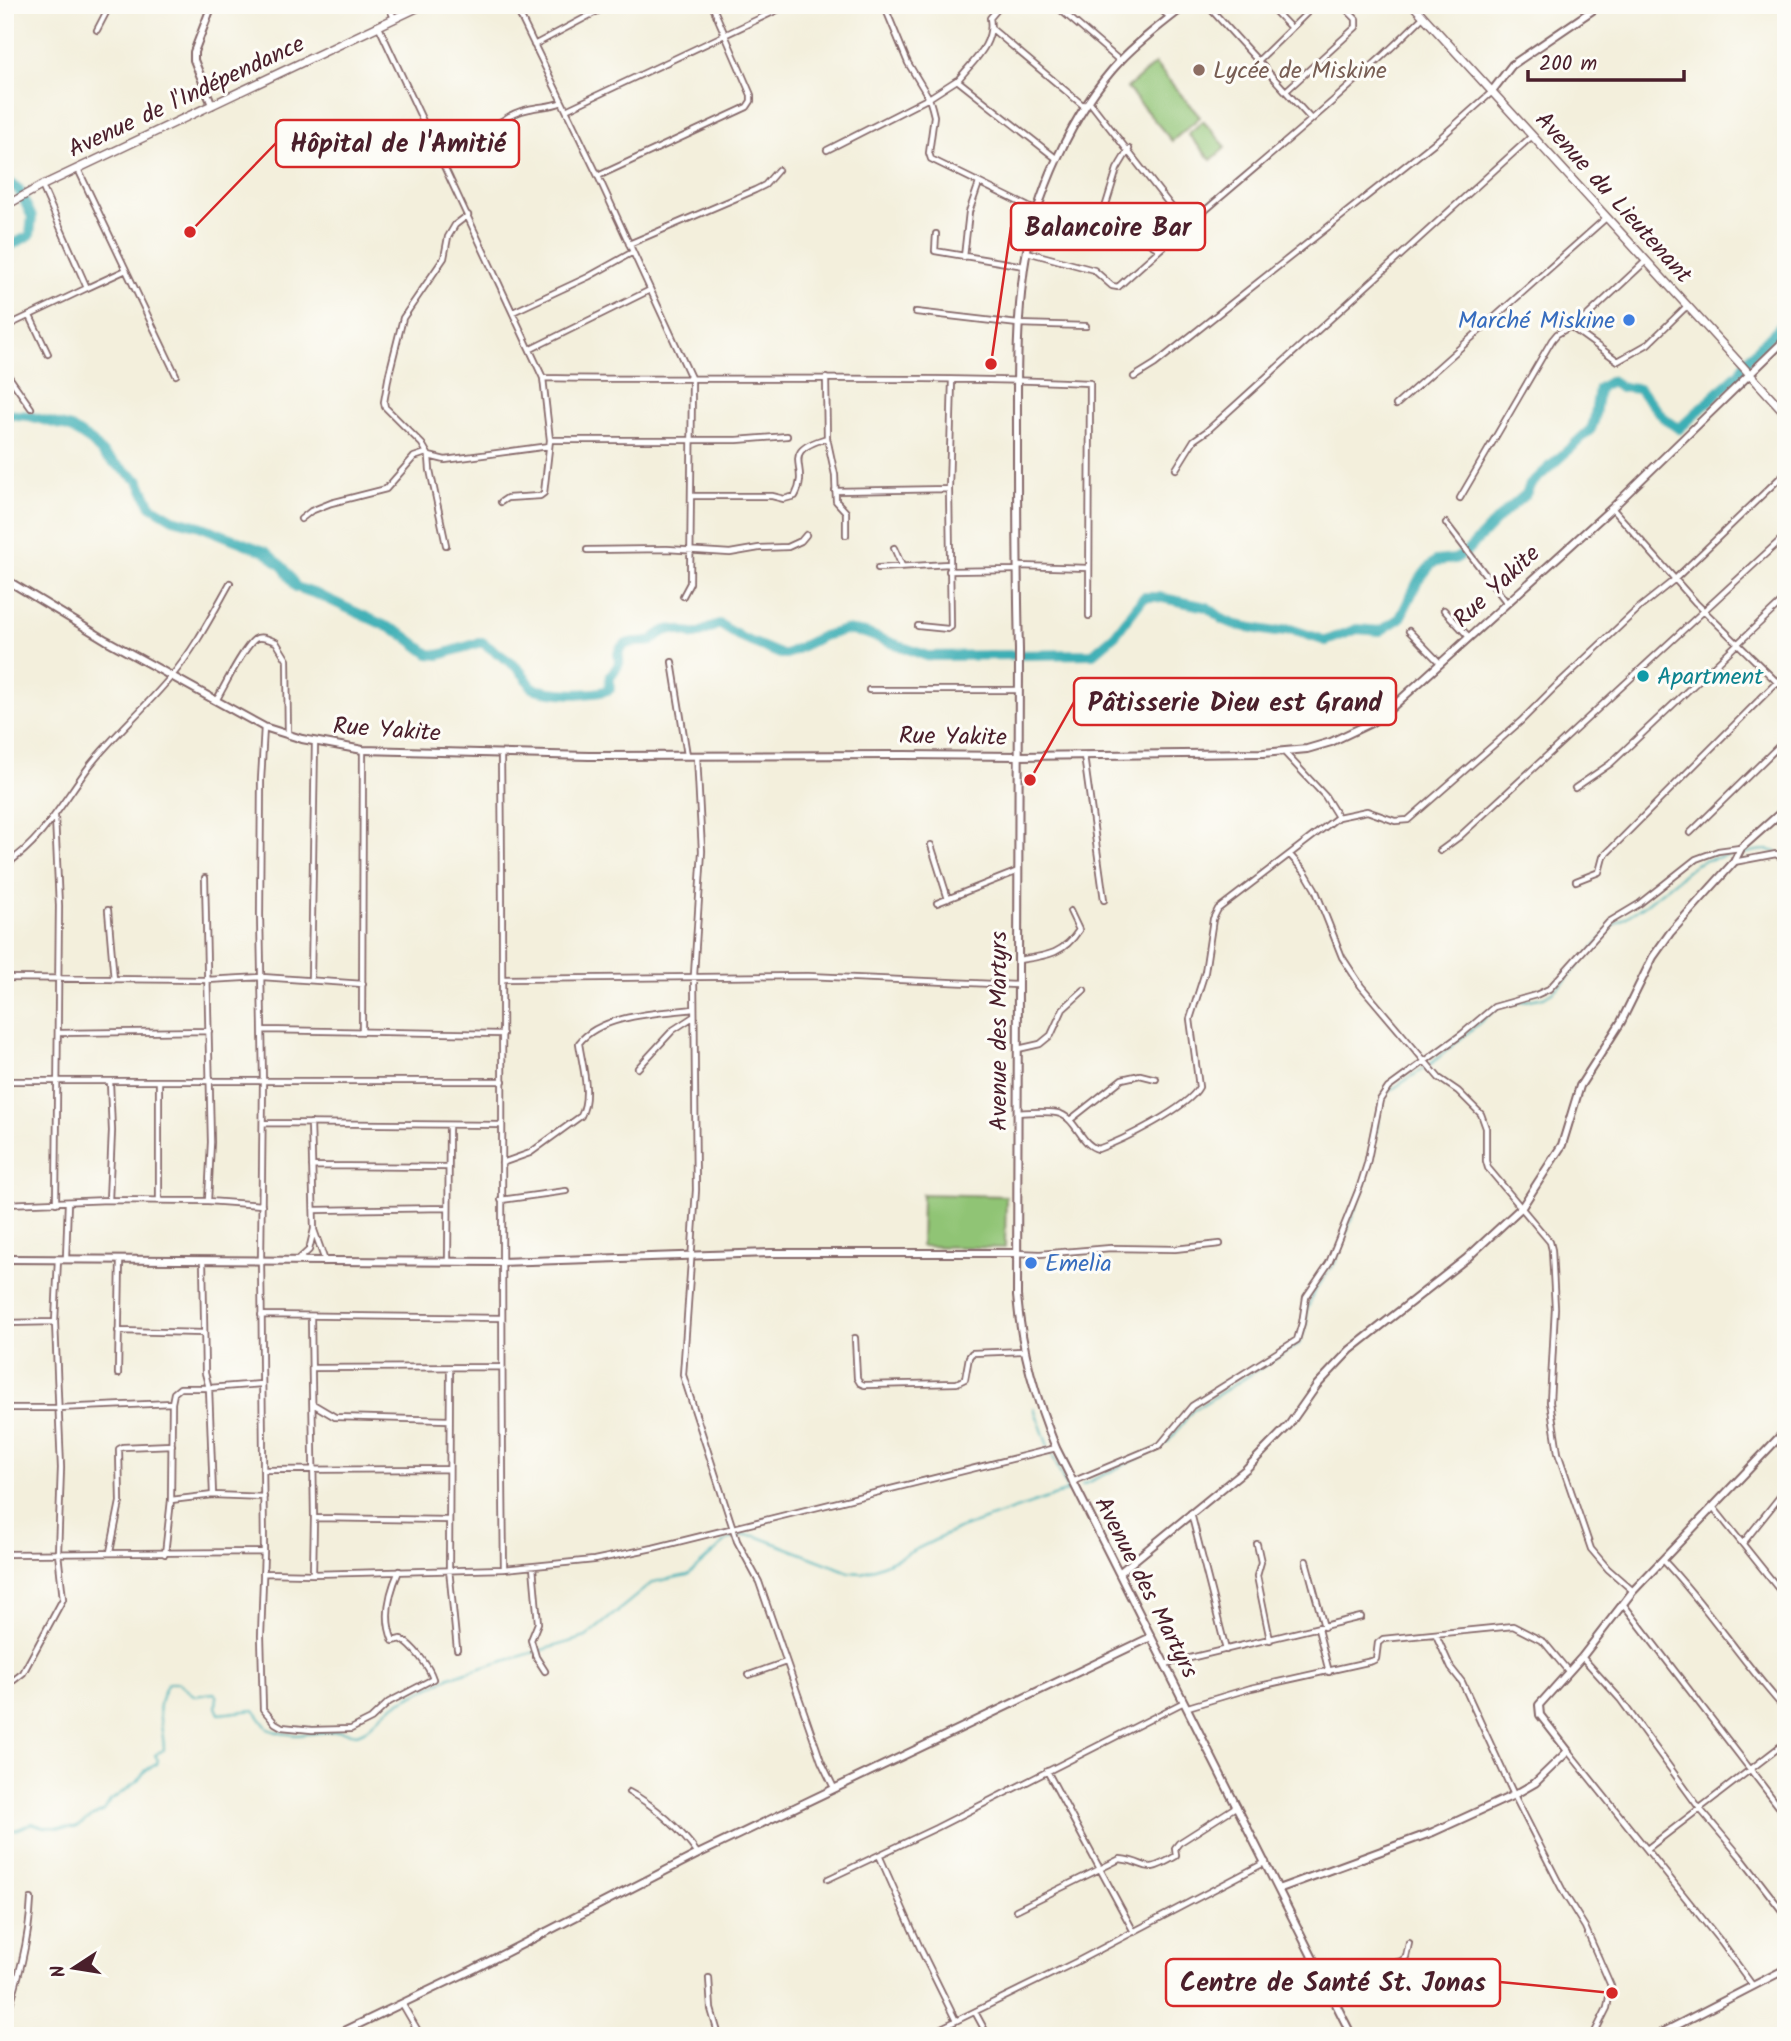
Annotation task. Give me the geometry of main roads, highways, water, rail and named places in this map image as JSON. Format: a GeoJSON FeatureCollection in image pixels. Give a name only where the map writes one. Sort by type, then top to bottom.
{"type":"FeatureCollection","features":[{"type":"Feature","properties":{"kind":"main road"},"geometry":{"type":"LineString","coordinates":[[212,5],[194,52],[194,60],[212,105]]}},
{"type":"Feature","properties":{"kind":"main road","name":"Avenue de l'Indépendance"},"geometry":{"type":"LineString","coordinates":[[5,206],[78,168],[423,5]]}},
{"type":"Feature","properties":{"kind":"main road","name":"Avenue des Martyrs"},"geometry":{"type":"LineString","coordinates":[[1186,5],[1120,61],[1087,104],[1057,159],[1037,211],[1024,266],[1018,324],[1017,380],[1020,650],[1017,1296],[1024,1351],[1035,1395],[1056,1448],[1352,2036]]}},
{"type":"Feature","properties":{"kind":"main road","name":"Avenue du Lieutenant"},"geometry":{"type":"LineString","coordinates":[[1413,5],[1786,414]]}},
{"type":"Feature","properties":{"kind":"main road"},"geometry":{"type":"LineString","coordinates":[[1492,91],[1512,65],[1600,5]]}},
{"type":"Feature","properties":{"kind":"main road","name":"Rue Yakite"},"geometry":{"type":"LineString","coordinates":[[5,579],[172,677],[264,727],[315,742],[363,750],[501,755],[688,756],[1084,756],[1284,752],[1331,742],[1371,723],[1390,710],[1612,508],[1786,339]]}},
{"type":"Feature","properties":{"kind":"main road"},"geometry":{"type":"LineString","coordinates":[[1119,1573],[1251,1465],[1289,1424],[1317,1385],[1350,1350],[1467,1258],[1521,1207],[1563,1142],[1580,1086],[1621,1023],[1653,957],[1670,933],[1735,860],[1741,848],[1786,808]]}},
{"type":"Feature","properties":{"kind":"main road"},"geometry":{"type":"LineString","coordinates":[[5,1259],[500,1262],[770,1253],[1016,1253]]}},
{"type":"Feature","properties":{"kind":"main road"},"geometry":{"type":"LineString","coordinates":[[1279,1889],[1433,1832],[1535,1783],[1568,1751],[1539,1710],[1544,1699],[1582,1657],[1633,1591],[1786,1430]]}},
{"type":"Feature","properties":{"kind":"main road"},"geometry":{"type":"LineString","coordinates":[[334,2036],[346,2033],[698,1854],[1151,1637]]}},
{"type":"Feature","properties":{"kind":"main road"},"geometry":{"type":"LineString","coordinates":[[1656,2036],[1786,1969]]}},
{"type":"Feature","properties":{"kind":"waterway"},"geometry":{"type":"LineString","coordinates":[[5,179],[19,190],[32,217],[30,235],[5,249]]}},
{"type":"Feature","properties":{"kind":"waterway"},"geometry":{"type":"LineString","coordinates":[[5,414],[29,416],[71,428],[139,481],[151,506],[173,519],[200,526],[266,552],[284,568],[296,587],[401,633],[429,654],[439,655],[482,642],[516,667],[532,688],[583,694],[610,689],[611,676],[619,663],[618,654],[621,647],[634,642],[652,641],[667,630],[695,635],[719,624],[742,638],[780,654],[845,630],[865,633],[927,656],[1093,654],[1115,635],[1144,597],[1158,597],[1207,607],[1236,625],[1275,632],[1290,629],[1326,641],[1357,629],[1380,631],[1400,618],[1418,581],[1430,566],[1436,561],[1455,559],[1465,553],[1526,494],[1530,485],[1591,429],[1599,388],[1611,381],[1621,387],[1639,389],[1664,418],[1679,429],[1739,373],[1749,358],[1786,320]]}},
{"type":"Feature","properties":{"kind":"waterway"},"geometry":{"type":"LineString","coordinates":[[1740,854],[1770,850],[1781,854],[1785,859]]}},
{"type":"Feature","properties":{"kind":"waterway"},"geometry":{"type":"LineString","coordinates":[[1516,1003],[1544,997],[1552,992],[1614,925],[1645,905],[1696,864],[1734,854]]}},
{"type":"Feature","properties":{"kind":"waterway"},"geometry":{"type":"LineString","coordinates":[[1388,1092],[1432,1063],[1497,1008]]}},
{"type":"Feature","properties":{"kind":"waterway"},"geometry":{"type":"LineString","coordinates":[[1381,1107],[1385,1096]]}},
{"type":"Feature","properties":{"kind":"waterway"},"geometry":{"type":"LineString","coordinates":[[1162,1446],[1170,1440],[1192,1411],[1299,1344],[1314,1292],[1335,1263],[1362,1191],[1379,1116]]}},
{"type":"Feature","properties":{"kind":"waterway"},"geometry":{"type":"LineString","coordinates":[[1034,1408],[1048,1446]]}},
{"type":"Feature","properties":{"kind":"waterway"},"geometry":{"type":"LineString","coordinates":[[1082,1485],[1157,1449]]}},
{"type":"Feature","properties":{"kind":"waterway"},"geometry":{"type":"LineString","coordinates":[[5,1828],[16,1830],[32,1823],[43,1827],[75,1828],[104,1811],[110,1801],[138,1781],[146,1770],[157,1764],[155,1755],[164,1749],[159,1709],[168,1683],[178,1683],[195,1696],[214,1693],[217,1696],[216,1707],[219,1714],[254,1710],[268,1729],[280,1733],[297,1735],[338,1731],[357,1734],[392,1706],[450,1677],[586,1637],[653,1582],[688,1575],[729,1539],[744,1535],[756,1536],[849,1572],[862,1573],[958,1529],[1068,1491],[1052,1454]]}},
{"type":"Feature","properties":{"kind":"place","name":"Lycée de Miskine"},"geometry":{"type":"Point","coordinates":[1199,70]}},
{"type":"Feature","properties":{"kind":"place","name":"Hôpital de l'Amitié"},"geometry":{"type":"Point","coordinates":[190,232]}},
{"type":"Feature","properties":{"kind":"place","name":"Marché Miskine"},"geometry":{"type":"Point","coordinates":[1629,320]}},
{"type":"Feature","properties":{"kind":"place","name":"Balancoire Bar"},"geometry":{"type":"Point","coordinates":[991,364]}},
{"type":"Feature","properties":{"kind":"place","name":"Apartment"},"geometry":{"type":"Point","coordinates":[1643,676]}},
{"type":"Feature","properties":{"kind":"place","name":"Pâtisserie Dieu est Grand"},"geometry":{"type":"Point","coordinates":[1030,780]}},
{"type":"Feature","properties":{"kind":"place","name":"Emelia"},"geometry":{"type":"Point","coordinates":[1031,1263]}},
{"type":"Feature","properties":{"kind":"place","name":"Centre de Santé St. Jonas"},"geometry":{"type":"Point","coordinates":[1612,1993]}}]}
